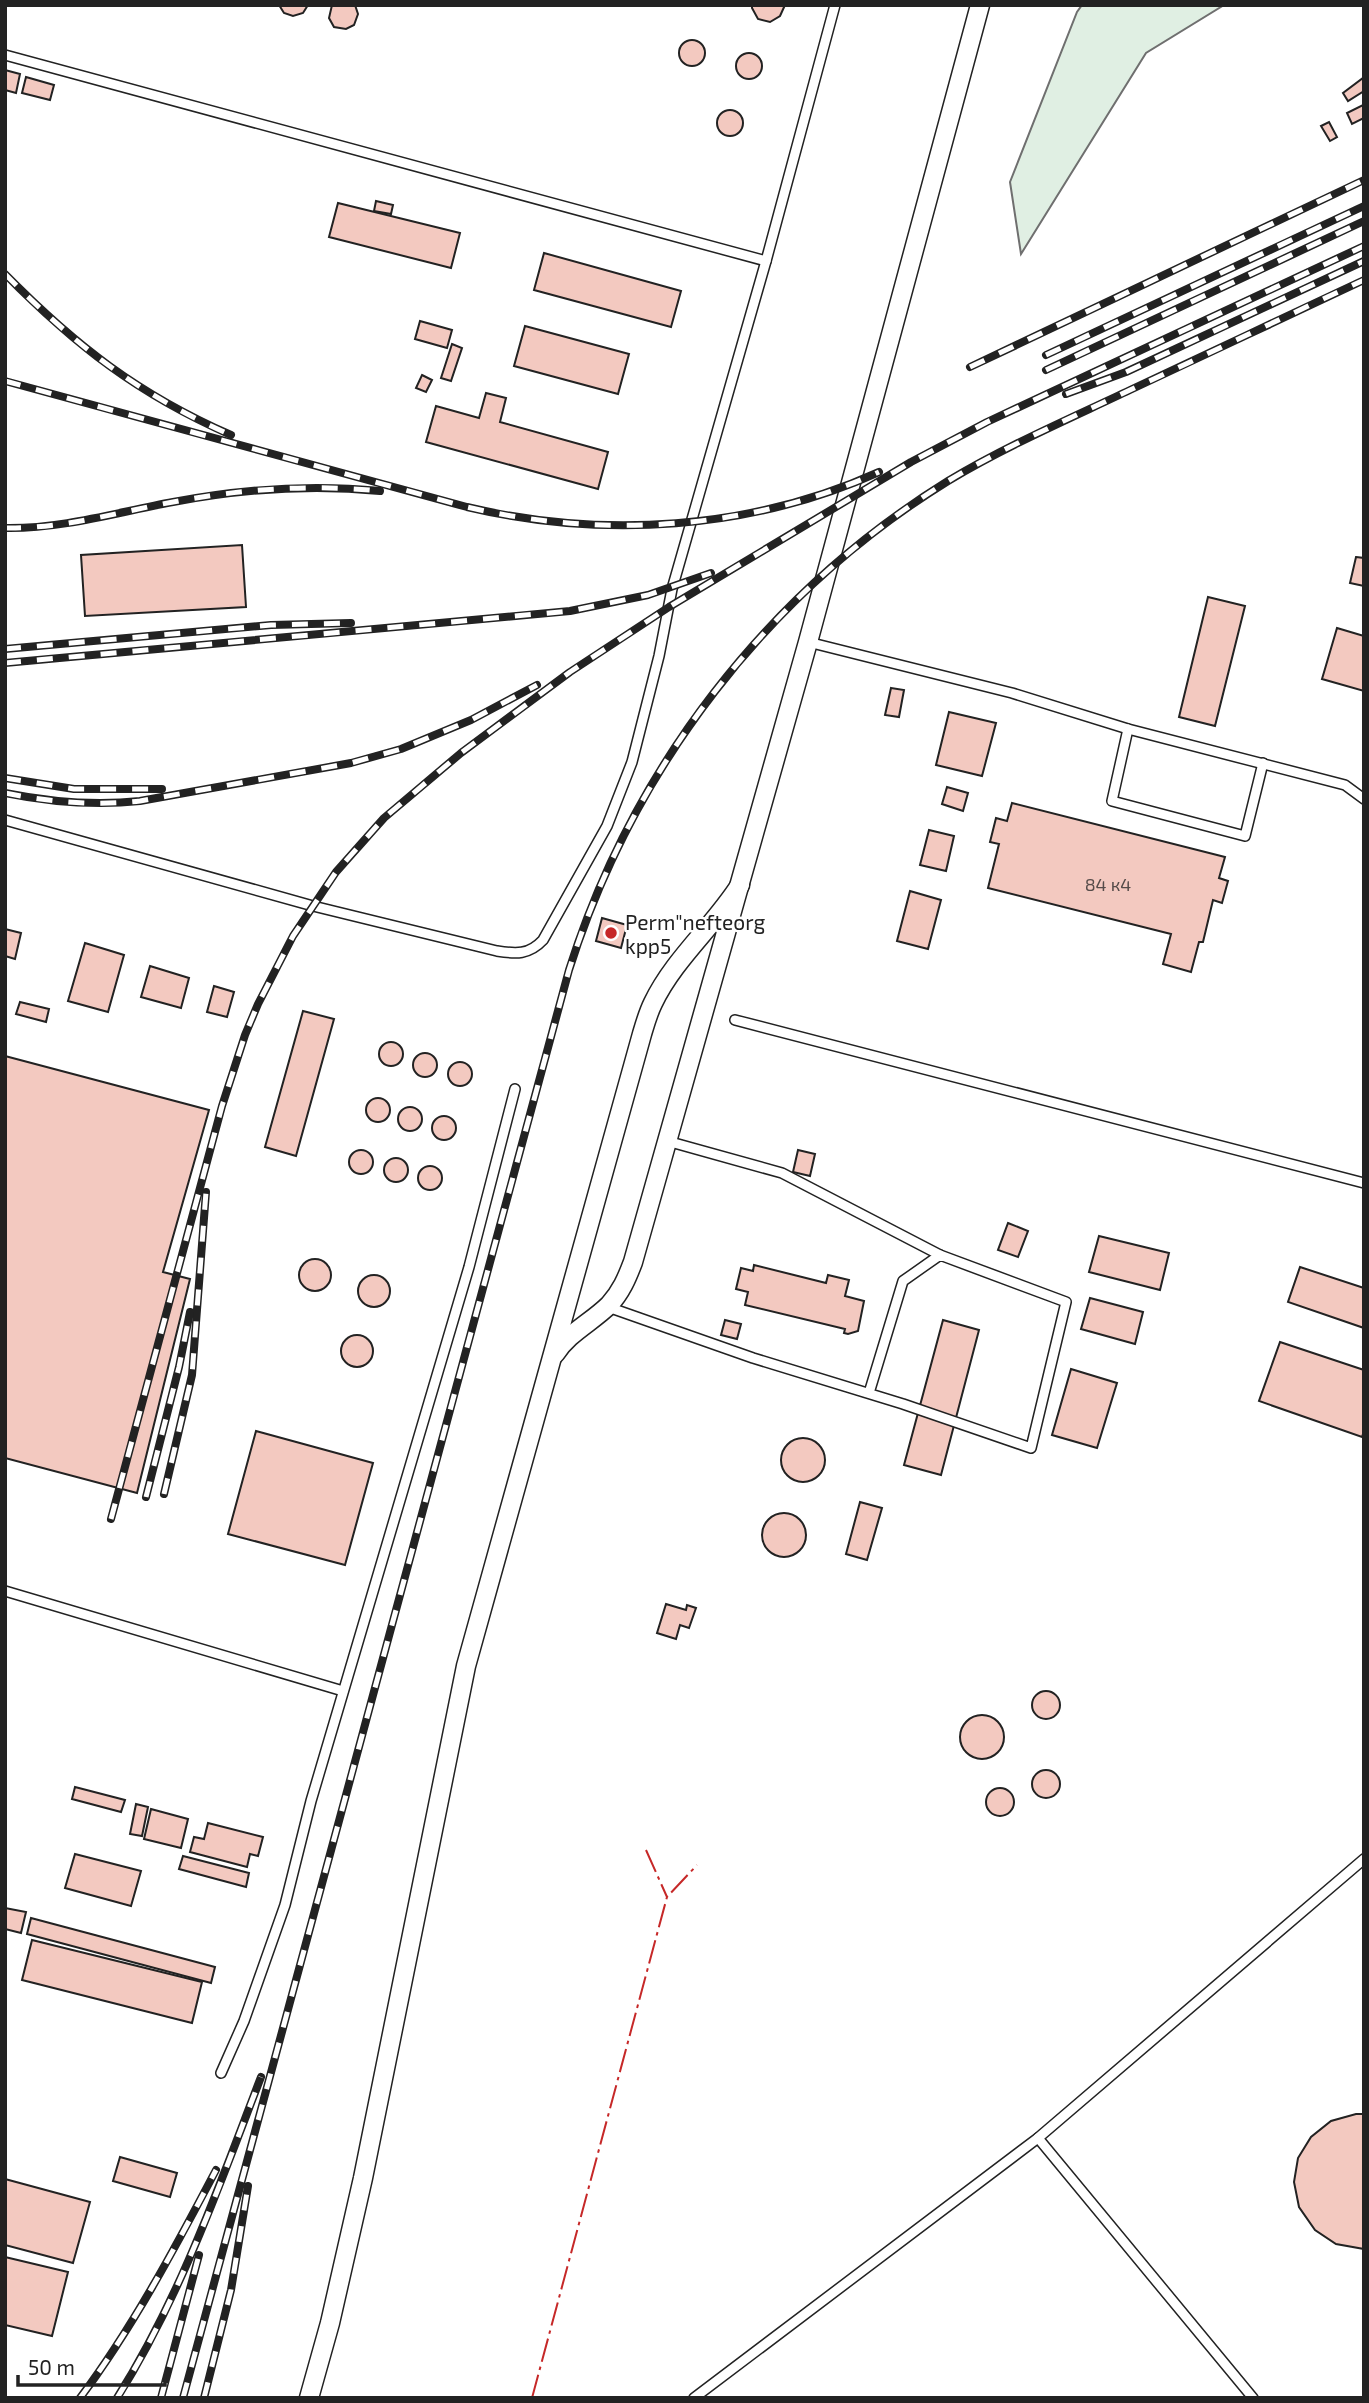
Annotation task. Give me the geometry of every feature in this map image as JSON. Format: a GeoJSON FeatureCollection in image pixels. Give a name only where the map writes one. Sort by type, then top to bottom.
{"type":"FeatureCollection","features":[{"type":"Feature","properties":{"kind":"street"},"geometry":{"type":"LineString","coordinates":[[550,1363],[568,1339],[608,1307],[619,1294],[633,1262],[808,642],[980,5]]}},
{"type":"Feature","properties":{"kind":"street"},"geometry":{"type":"LineString","coordinates":[[309,2398],[330,2323],[360,2192],[466,1666],[642,1034],[652,1005],[674,970],[727,906],[740,885]]}},
{"type":"Feature","properties":{"kind":"lane"},"geometry":{"type":"LineString","coordinates":[[5,820],[313,906],[497,951],[519,954],[537,946],[589,860],[621,794],[659,656],[672,589],[766,261],[835,5]]}},
{"type":"Feature","properties":{"kind":"lane"},"geometry":{"type":"LineString","coordinates":[[5,55],[766,261]]}},
{"type":"Feature","properties":{"kind":"lane"},"geometry":{"type":"LineString","coordinates":[[808,642],[1012,693],[1128,729],[1345,785],[1364,799]]}},
{"type":"Feature","properties":{"kind":"lane"},"geometry":{"type":"LineString","coordinates":[[1128,729],[1112,802],[1218,829],[1245,835],[1263,762]]}},
{"type":"Feature","properties":{"kind":"lane"},"geometry":{"type":"LineString","coordinates":[[735,1020],[1364,1183]]}},
{"type":"Feature","properties":{"kind":"lane"},"geometry":{"type":"LineString","coordinates":[[221,2073],[252,1999],[285,1905],[311,1801],[469,1267],[515,1089]]}},
{"type":"Feature","properties":{"kind":"lane"},"geometry":{"type":"LineString","coordinates":[[608,1307],[753,1358],[1031,1448],[1066,1302],[940,1255],[782,1173],[667,1141]]}},
{"type":"Feature","properties":{"kind":"lane"},"geometry":{"type":"LineString","coordinates":[[869,1394],[903,1281],[940,1255]]}},
{"type":"Feature","properties":{"kind":"lane"},"geometry":{"type":"LineString","coordinates":[[5,1591],[343,1691]]}},
{"type":"Feature","properties":{"kind":"lane"},"geometry":{"type":"LineString","coordinates":[[694,2398],[1038,2138],[1364,1859]]}},
{"type":"Feature","properties":{"kind":"lane"},"geometry":{"type":"LineString","coordinates":[[1038,2138],[1253,2398]]}},
{"type":"Feature","properties":{"kind":"green space"},"geometry":{"type":"Polygon","coordinates":[[[1082,5],[1224,5],[1146,53],[1021,254],[1010,182],[1082,5]]]}},
{"type":"Feature","properties":{"kind":"building"},"geometry":{"type":"Polygon","coordinates":[[[279,5],[308,5],[303,13],[293,16],[284,13],[279,5]]]}},
{"type":"Feature","properties":{"kind":"building"},"geometry":{"type":"Polygon","coordinates":[[[332,5],[355,5],[358,14],[354,25],[346,29],[334,27],[329,18],[332,5]]]}},
{"type":"Feature","properties":{"kind":"building"},"geometry":{"type":"Polygon","coordinates":[[[752,5],[785,5],[780,16],[770,22],[758,19],[752,8],[752,5]]]}},
{"type":"Feature","properties":{"kind":"building"},"geometry":{"type":"Polygon","coordinates":[[[692,40],[701,44],[705,53],[701,62],[692,66],[683,62],[679,53],[683,44],[692,40]]]}},
{"type":"Feature","properties":{"kind":"building"},"geometry":{"type":"Polygon","coordinates":[[[749,53],[758,57],[762,66],[758,75],[749,79],[740,75],[736,66],[740,57],[749,53]]]}},
{"type":"Feature","properties":{"kind":"building"},"geometry":{"type":"Polygon","coordinates":[[[5,70],[20,74],[16,93],[5,90],[5,70]]]}},
{"type":"Feature","properties":{"kind":"building"},"geometry":{"type":"Polygon","coordinates":[[[26,77],[54,85],[50,100],[22,93],[26,77]]]}},
{"type":"Feature","properties":{"kind":"building"},"geometry":{"type":"Polygon","coordinates":[[[1363,78],[1364,91],[1348,101],[1343,93],[1363,78]]]}},
{"type":"Feature","properties":{"kind":"building"},"geometry":{"type":"Polygon","coordinates":[[[1363,105],[1364,118],[1352,124],[1347,113],[1363,105]]]}},
{"type":"Feature","properties":{"kind":"building"},"geometry":{"type":"Polygon","coordinates":[[[730,110],[739,114],[743,123],[739,132],[730,136],[721,132],[717,123],[721,114],[730,110]]]}},
{"type":"Feature","properties":{"kind":"building"},"geometry":{"type":"Polygon","coordinates":[[[1329,122],[1337,137],[1330,141],[1321,126],[1329,122]]]}},
{"type":"Feature","properties":{"kind":"building"},"geometry":{"type":"Polygon","coordinates":[[[376,201],[393,205],[391,214],[374,211],[376,201]]]}},
{"type":"Feature","properties":{"kind":"building"},"geometry":{"type":"Polygon","coordinates":[[[338,203],[460,233],[451,268],[329,237],[338,203]]]}},
{"type":"Feature","properties":{"kind":"building"},"geometry":{"type":"Polygon","coordinates":[[[544,253],[681,291],[671,327],[534,290],[544,253]]]}},
{"type":"Feature","properties":{"kind":"building"},"geometry":{"type":"Polygon","coordinates":[[[420,321],[452,330],[447,348],[415,339],[420,321]]]}},
{"type":"Feature","properties":{"kind":"building"},"geometry":{"type":"Polygon","coordinates":[[[525,326],[629,354],[618,394],[514,366],[525,326]]]}},
{"type":"Feature","properties":{"kind":"building"},"geometry":{"type":"Polygon","coordinates":[[[452,344],[462,348],[451,381],[441,378],[452,344]]]}},
{"type":"Feature","properties":{"kind":"building"},"geometry":{"type":"Polygon","coordinates":[[[422,375],[432,380],[426,392],[416,388],[422,375]]]}},
{"type":"Feature","properties":{"kind":"building"},"geometry":{"type":"Polygon","coordinates":[[[486,393],[506,398],[500,422],[608,452],[598,489],[426,442],[436,406],[479,418],[486,393]]]}},
{"type":"Feature","properties":{"kind":"building"},"geometry":{"type":"Polygon","coordinates":[[[242,545],[246,607],[85,616],[81,555],[242,545]]]}},
{"type":"Feature","properties":{"kind":"building"},"geometry":{"type":"Polygon","coordinates":[[[1356,557],[1364,558],[1364,586],[1350,583],[1356,557]]]}},
{"type":"Feature","properties":{"kind":"building"},"geometry":{"type":"Polygon","coordinates":[[[1208,597],[1245,606],[1215,726],[1179,717],[1208,597]]]}},
{"type":"Feature","properties":{"kind":"building"},"geometry":{"type":"Polygon","coordinates":[[[1337,628],[1364,636],[1364,691],[1322,679],[1337,628]]]}},
{"type":"Feature","properties":{"kind":"building"},"geometry":{"type":"Polygon","coordinates":[[[891,688],[904,690],[899,717],[885,715],[891,688]]]}},
{"type":"Feature","properties":{"kind":"building"},"geometry":{"type":"Polygon","coordinates":[[[949,712],[996,723],[982,776],[936,765],[949,712]]]}},
{"type":"Feature","properties":{"kind":"building"},"geometry":{"type":"Polygon","coordinates":[[[947,787],[968,793],[963,811],[942,804],[947,787]]]}},
{"type":"Feature","properties":{"kind":"building"},"geometry":{"type":"Polygon","coordinates":[[[1012,803],[1225,857],[1219,878],[1228,881],[1222,903],[1213,900],[1203,942],[1199,942],[1191,972],[1163,964],[1171,934],[988,888],[999,844],[990,842],[996,818],[1007,821],[1012,803]]]}},
{"type":"Feature","properties":{"kind":"building"},"geometry":{"type":"Polygon","coordinates":[[[929,830],[954,836],[946,871],[920,865],[929,830]]]}},
{"type":"Feature","properties":{"kind":"building"},"geometry":{"type":"Polygon","coordinates":[[[910,891],[941,900],[928,949],[897,941],[910,891]]]}},
{"type":"Feature","properties":{"kind":"building","name":"Perm\"nefteorg kpp5"},"geometry":{"type":"Polygon","coordinates":[[[602,918],[627,925],[621,948],[596,941],[602,918]]]}},
{"type":"Feature","properties":{"kind":"building"},"geometry":{"type":"Polygon","coordinates":[[[5,929],[21,933],[15,959],[5,956],[5,929]]]}},
{"type":"Feature","properties":{"kind":"building"},"geometry":{"type":"Polygon","coordinates":[[[85,943],[124,955],[108,1012],[68,1001],[85,943]]]}},
{"type":"Feature","properties":{"kind":"building"},"geometry":{"type":"Polygon","coordinates":[[[150,966],[189,978],[181,1008],[141,997],[150,966]]]}},
{"type":"Feature","properties":{"kind":"building"},"geometry":{"type":"Polygon","coordinates":[[[214,986],[234,992],[227,1017],[207,1012],[214,986]]]}},
{"type":"Feature","properties":{"kind":"building"},"geometry":{"type":"Polygon","coordinates":[[[20,1002],[49,1009],[46,1022],[16,1014],[20,1002]]]}},
{"type":"Feature","properties":{"kind":"building"},"geometry":{"type":"Polygon","coordinates":[[[303,1011],[334,1019],[296,1156],[265,1147],[303,1011]]]}},
{"type":"Feature","properties":{"kind":"building"},"geometry":{"type":"Polygon","coordinates":[[[391,1042],[402,1049],[403,1054],[396,1065],[391,1066],[380,1059],[379,1054],[386,1043],[391,1042]]]}},
{"type":"Feature","properties":{"kind":"building"},"geometry":{"type":"Polygon","coordinates":[[[425,1053],[436,1060],[437,1065],[430,1076],[425,1077],[414,1070],[413,1065],[420,1054],[425,1053]]]}},
{"type":"Feature","properties":{"kind":"building"},"geometry":{"type":"Polygon","coordinates":[[[5,1056],[209,1110],[163,1272],[190,1279],[137,1493],[5,1458],[5,1056]]]}},
{"type":"Feature","properties":{"kind":"building"},"geometry":{"type":"Polygon","coordinates":[[[460,1062],[471,1069],[472,1074],[465,1085],[460,1086],[449,1079],[448,1074],[455,1063],[460,1062]]]}},
{"type":"Feature","properties":{"kind":"building"},"geometry":{"type":"Polygon","coordinates":[[[378,1098],[389,1105],[390,1110],[383,1121],[378,1122],[367,1115],[366,1110],[373,1099],[378,1098]]]}},
{"type":"Feature","properties":{"kind":"building"},"geometry":{"type":"Polygon","coordinates":[[[410,1107],[421,1114],[422,1119],[415,1130],[410,1131],[399,1124],[398,1119],[405,1108],[410,1107]]]}},
{"type":"Feature","properties":{"kind":"building"},"geometry":{"type":"Polygon","coordinates":[[[444,1116],[455,1123],[456,1128],[449,1139],[444,1140],[433,1133],[432,1128],[439,1117],[444,1116]]]}},
{"type":"Feature","properties":{"kind":"building"},"geometry":{"type":"Polygon","coordinates":[[[361,1150],[372,1157],[373,1162],[366,1173],[361,1174],[350,1167],[349,1162],[356,1151],[361,1150]]]}},
{"type":"Feature","properties":{"kind":"building"},"geometry":{"type":"Polygon","coordinates":[[[798,1150],[815,1154],[810,1176],[793,1172],[798,1150]]]}},
{"type":"Feature","properties":{"kind":"building"},"geometry":{"type":"Polygon","coordinates":[[[396,1158],[407,1165],[408,1170],[401,1181],[396,1182],[385,1175],[384,1170],[391,1159],[396,1158]]]}},
{"type":"Feature","properties":{"kind":"building"},"geometry":{"type":"Polygon","coordinates":[[[430,1166],[441,1173],[442,1178],[435,1189],[430,1190],[419,1183],[418,1178],[425,1167],[430,1166]]]}},
{"type":"Feature","properties":{"kind":"building"},"geometry":{"type":"Polygon","coordinates":[[[1008,1223],[1028,1231],[1018,1257],[998,1250],[1008,1223]]]}},
{"type":"Feature","properties":{"kind":"building"},"geometry":{"type":"Polygon","coordinates":[[[1099,1236],[1169,1253],[1160,1290],[1089,1272],[1099,1236]]]}},
{"type":"Feature","properties":{"kind":"building"},"geometry":{"type":"Polygon","coordinates":[[[315,1259],[326,1264],[331,1275],[326,1286],[315,1291],[304,1286],[299,1275],[304,1264],[315,1259]]]}},
{"type":"Feature","properties":{"kind":"building"},"geometry":{"type":"Polygon","coordinates":[[[754,1265],[826,1283],[828,1275],[849,1280],[845,1296],[864,1301],[858,1331],[848,1334],[844,1333],[845,1329],[745,1305],[748,1292],[736,1289],[741,1268],[753,1271],[754,1265]]]}},
{"type":"Feature","properties":{"kind":"building"},"geometry":{"type":"Polygon","coordinates":[[[1300,1267],[1364,1288],[1364,1328],[1288,1302],[1300,1267]]]}},
{"type":"Feature","properties":{"kind":"building"},"geometry":{"type":"Polygon","coordinates":[[[374,1275],[385,1280],[390,1291],[385,1302],[374,1307],[363,1302],[358,1291],[363,1280],[374,1275]]]}},
{"type":"Feature","properties":{"kind":"building"},"geometry":{"type":"Polygon","coordinates":[[[1090,1298],[1143,1312],[1135,1344],[1081,1329],[1090,1298]]]}},
{"type":"Feature","properties":{"kind":"building"},"geometry":{"type":"Polygon","coordinates":[[[725,1320],[741,1324],[737,1339],[721,1335],[725,1320]]]}},
{"type":"Feature","properties":{"kind":"building"},"geometry":{"type":"Polygon","coordinates":[[[943,1320],[979,1330],[941,1475],[904,1465],[943,1320]]]}},
{"type":"Feature","properties":{"kind":"building"},"geometry":{"type":"Polygon","coordinates":[[[357,1335],[368,1340],[373,1351],[368,1362],[357,1367],[346,1362],[341,1351],[346,1340],[357,1335]]]}},
{"type":"Feature","properties":{"kind":"building"},"geometry":{"type":"Polygon","coordinates":[[[1280,1342],[1364,1370],[1362,1437],[1259,1401],[1280,1342]]]}},
{"type":"Feature","properties":{"kind":"building"},"geometry":{"type":"Polygon","coordinates":[[[1071,1369],[1117,1383],[1097,1448],[1052,1435],[1071,1369]]]}},
{"type":"Feature","properties":{"kind":"building"},"geometry":{"type":"Polygon","coordinates":[[[256,1431],[373,1463],[345,1565],[228,1534],[256,1431]]]}},
{"type":"Feature","properties":{"kind":"building"},"geometry":{"type":"Polygon","coordinates":[[[803,1438],[819,1444],[825,1460],[819,1476],[803,1482],[787,1476],[781,1460],[787,1444],[803,1438]]]}},
{"type":"Feature","properties":{"kind":"building"},"geometry":{"type":"Polygon","coordinates":[[[860,1502],[882,1508],[867,1560],[846,1554],[860,1502]]]}},
{"type":"Feature","properties":{"kind":"building"},"geometry":{"type":"Polygon","coordinates":[[[784,1513],[800,1519],[806,1535],[800,1551],[784,1557],[768,1551],[762,1535],[768,1519],[784,1513]]]}},
{"type":"Feature","properties":{"kind":"building"},"geometry":{"type":"Polygon","coordinates":[[[666,1604],[686,1610],[687,1605],[696,1608],[689,1628],[680,1625],[676,1639],[657,1633],[666,1604]]]}},
{"type":"Feature","properties":{"kind":"building"},"geometry":{"type":"Polygon","coordinates":[[[1046,1691],[1056,1695],[1060,1705],[1056,1715],[1046,1719],[1036,1715],[1032,1705],[1036,1695],[1046,1691]]]}},
{"type":"Feature","properties":{"kind":"building"},"geometry":{"type":"Polygon","coordinates":[[[982,1715],[998,1721],[1004,1737],[998,1753],[982,1759],[966,1753],[960,1737],[966,1721],[982,1715]]]}},
{"type":"Feature","properties":{"kind":"building"},"geometry":{"type":"Polygon","coordinates":[[[1046,1770],[1056,1774],[1060,1784],[1056,1794],[1046,1798],[1036,1794],[1032,1784],[1036,1774],[1046,1770]]]}},
{"type":"Feature","properties":{"kind":"building"},"geometry":{"type":"Polygon","coordinates":[[[75,1787],[125,1800],[121,1812],[72,1799],[75,1787]]]}},
{"type":"Feature","properties":{"kind":"building"},"geometry":{"type":"Polygon","coordinates":[[[1000,1788],[1010,1792],[1014,1802],[1010,1812],[1000,1816],[990,1812],[986,1802],[990,1792],[1000,1788]]]}},
{"type":"Feature","properties":{"kind":"building"},"geometry":{"type":"Polygon","coordinates":[[[136,1804],[148,1807],[142,1836],[130,1834],[136,1804]]]}},
{"type":"Feature","properties":{"kind":"building"},"geometry":{"type":"Polygon","coordinates":[[[151,1809],[188,1819],[181,1848],[144,1839],[151,1809]]]}},
{"type":"Feature","properties":{"kind":"building"},"geometry":{"type":"Polygon","coordinates":[[[208,1823],[263,1837],[258,1856],[250,1854],[247,1867],[190,1852],[194,1837],[204,1839],[208,1823]]]}},
{"type":"Feature","properties":{"kind":"building"},"geometry":{"type":"Polygon","coordinates":[[[75,1854],[141,1871],[131,1906],[65,1888],[75,1854]]]}},
{"type":"Feature","properties":{"kind":"building"},"geometry":{"type":"Polygon","coordinates":[[[183,1856],[249,1873],[246,1887],[179,1869],[183,1856]]]}},
{"type":"Feature","properties":{"kind":"building"},"geometry":{"type":"Polygon","coordinates":[[[5,1908],[26,1912],[21,1933],[5,1929],[5,1908]]]}},
{"type":"Feature","properties":{"kind":"building"},"geometry":{"type":"Polygon","coordinates":[[[31,1918],[215,1967],[211,1983],[27,1934],[31,1918]]]}},
{"type":"Feature","properties":{"kind":"building"},"geometry":{"type":"Polygon","coordinates":[[[32,1940],[202,1982],[192,2023],[22,1980],[32,1940]]]}},
{"type":"Feature","properties":{"kind":"building"},"geometry":{"type":"Polygon","coordinates":[[[1364,2114],[1364,2249],[1336,2244],[1315,2230],[1299,2207],[1294,2182],[1298,2158],[1311,2137],[1331,2121],[1364,2114]]]}},
{"type":"Feature","properties":{"kind":"building"},"geometry":{"type":"Polygon","coordinates":[[[120,2157],[177,2173],[170,2197],[113,2181],[120,2157]]]}},
{"type":"Feature","properties":{"kind":"building"},"geometry":{"type":"Polygon","coordinates":[[[5,2179],[90,2202],[73,2263],[5,2245],[5,2179]]]}},
{"type":"Feature","properties":{"kind":"building"},"geometry":{"type":"Polygon","coordinates":[[[5,2257],[68,2272],[52,2336],[5,2325],[5,2257]]]}},
{"type":"Feature","properties":{"kind":"railway"},"geometry":{"type":"LineString","coordinates":[[970,367],[1364,180]]}},
{"type":"Feature","properties":{"kind":"railway"},"geometry":{"type":"LineString","coordinates":[[1046,355],[1364,206]]}},
{"type":"Feature","properties":{"kind":"railway"},"geometry":{"type":"LineString","coordinates":[[1046,370],[1364,221]]}},
{"type":"Feature","properties":{"kind":"railway"},"geometry":{"type":"LineString","coordinates":[[111,1519],[222,1106],[245,1035],[293,936],[336,872],[384,818],[461,753],[570,672],[669,607],[911,462],[987,422],[1364,246]]}},
{"type":"Feature","properties":{"kind":"railway"},"geometry":{"type":"LineString","coordinates":[[1066,394],[1126,372],[1364,261]]}},
{"type":"Feature","properties":{"kind":"railway"},"geometry":{"type":"LineString","coordinates":[[5,274],[57,324],[110,366],[166,403],[231,435]]}},
{"type":"Feature","properties":{"kind":"railway"},"geometry":{"type":"LineString","coordinates":[[183,2398],[569,970],[596,896],[630,824],[669,756],[715,692],[765,632],[821,576],[882,526],[948,481],[1015,444],[1364,280]]}},
{"type":"Feature","properties":{"kind":"railway"},"geometry":{"type":"LineString","coordinates":[[5,381],[467,507],[518,517],[571,523],[676,523],[728,517],[780,506],[879,472]]}},
{"type":"Feature","properties":{"kind":"railway"},"geometry":{"type":"LineString","coordinates":[[5,528],[69,523],[173,502],[250,491],[302,488],[380,491]]}},
{"type":"Feature","properties":{"kind":"railway"},"geometry":{"type":"LineString","coordinates":[[5,663],[570,611],[648,595],[711,573]]}},
{"type":"Feature","properties":{"kind":"railway"},"geometry":{"type":"LineString","coordinates":[[5,649],[271,625],[351,623]]}},
{"type":"Feature","properties":{"kind":"railway"},"geometry":{"type":"LineString","coordinates":[[5,793],[72,802],[140,801],[351,763],[401,749],[471,720],[537,685]]}},
{"type":"Feature","properties":{"kind":"railway"},"geometry":{"type":"LineString","coordinates":[[5,778],[74,789],[162,789]]}},
{"type":"Feature","properties":{"kind":"railway"},"geometry":{"type":"LineString","coordinates":[[164,1494],[192,1375],[206,1192]]}},
{"type":"Feature","properties":{"kind":"railway"},"geometry":{"type":"LineString","coordinates":[[146,1497],[190,1312]]}},
{"type":"Feature","properties":{"kind":"railway"},"geometry":{"type":"LineString","coordinates":[[117,2398],[160,2321],[197,2241],[261,2077]]}},
{"type":"Feature","properties":{"kind":"railway"},"geometry":{"type":"LineString","coordinates":[[80,2398],[136,2315],[216,2170]]}},
{"type":"Feature","properties":{"kind":"railway"},"geometry":{"type":"LineString","coordinates":[[204,2398],[231,2290],[248,2186]]}},
{"type":"Feature","properties":{"kind":"railway"},"geometry":{"type":"LineString","coordinates":[[161,2398],[199,2255]]}},
{"type":"Feature","properties":{"kind":"power"},"geometry":{"type":"LineString","coordinates":[[646,1850],[667,1897]]}},
{"type":"Feature","properties":{"kind":"power"},"geometry":{"type":"LineString","coordinates":[[532,2398],[667,1897],[697,1865]]}},
{"type":"Feature","properties":{"kind":"place","name":"Perm\"nefteorg kpp5"},"geometry":{"type":"Point","coordinates":[611,933]}}]}
